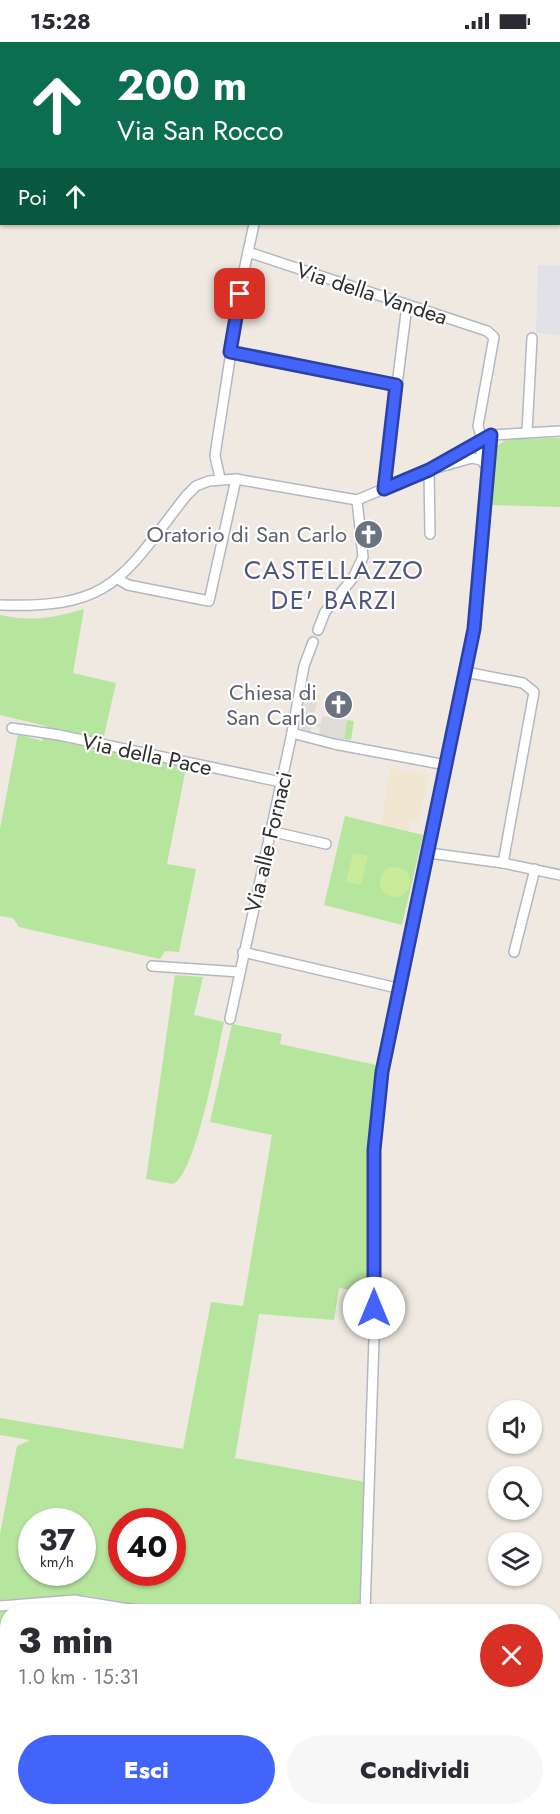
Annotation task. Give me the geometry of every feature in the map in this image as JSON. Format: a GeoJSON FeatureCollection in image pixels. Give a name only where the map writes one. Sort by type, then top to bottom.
{"type":"FeatureCollection","features":[{"type":"Feature","properties":{"kind":"street"},"geometry":{"type":"LineString","coordinates":[[219,478],[215,456],[230,352],[254,225]]}},
{"type":"Feature","properties":{"kind":"street","name":"Via della Vandea"},"geometry":{"type":"LineString","coordinates":[[248,252],[487,332],[494,337],[478,426],[486,437]]}},
{"type":"Feature","properties":{"kind":"street"},"geometry":{"type":"LineString","coordinates":[[384,489],[407,305]]}},
{"type":"Feature","properties":{"kind":"street"},"geometry":{"type":"LineString","coordinates":[[527,432],[532,338]]}},
{"type":"Feature","properties":{"kind":"street"},"geometry":{"type":"LineString","coordinates":[[230,352],[396,385]]}},
{"type":"Feature","properties":{"kind":"street"},"geometry":{"type":"LineString","coordinates":[[429,470],[486,437],[560,431]]}},
{"type":"Feature","properties":{"kind":"street"},"geometry":{"type":"LineString","coordinates":[[486,437],[481,460],[488,472]]}},
{"type":"Feature","properties":{"kind":"street"},"geometry":{"type":"LineString","coordinates":[[365,1604],[374,1339],[374,1150],[385,1050],[397,988],[429,853],[474,629],[488,472],[486,437]]}},
{"type":"Feature","properties":{"kind":"street"},"geometry":{"type":"LineString","coordinates":[[0,605],[44,607],[84,599],[104,590],[118,579],[196,486],[219,478],[236,478],[357,500],[429,470],[472,458],[481,460]]}},
{"type":"Feature","properties":{"kind":"street"},"geometry":{"type":"LineString","coordinates":[[429,470],[430,534]]}},
{"type":"Feature","properties":{"kind":"street"},"geometry":{"type":"LineString","coordinates":[[118,579],[128,585],[209,601],[236,478]]}},
{"type":"Feature","properties":{"kind":"street"},"geometry":{"type":"LineString","coordinates":[[318,630],[325,612],[353,578],[363,557],[357,500]]}},
{"type":"Feature","properties":{"kind":"street","name":"Via alle Fornaci"},"geometry":{"type":"LineString","coordinates":[[230,1018],[292,733],[304,666],[313,642]]}},
{"type":"Feature","properties":{"kind":"street"},"geometry":{"type":"LineString","coordinates":[[465,672],[523,683],[534,692],[503,863]]}},
{"type":"Feature","properties":{"kind":"street","name":"Via della Pace"},"geometry":{"type":"LineString","coordinates":[[12,728],[59,735],[281,782]]}},
{"type":"Feature","properties":{"kind":"street"},"geometry":{"type":"LineString","coordinates":[[292,733],[334,744],[446,765]]}},
{"type":"Feature","properties":{"kind":"street"},"geometry":{"type":"LineString","coordinates":[[270,831],[326,844]]}},
{"type":"Feature","properties":{"kind":"street"},"geometry":{"type":"LineString","coordinates":[[429,853],[503,863],[560,875]]}},
{"type":"Feature","properties":{"kind":"street"},"geometry":{"type":"LineString","coordinates":[[514,952],[535,869]]}},
{"type":"Feature","properties":{"kind":"street"},"geometry":{"type":"LineString","coordinates":[[243,952],[397,988]]}},
{"type":"Feature","properties":{"kind":"street"},"geometry":{"type":"LineString","coordinates":[[152,966],[240,972]]}},
{"type":"Feature","properties":{"kind":"street"},"geometry":{"type":"LineString","coordinates":[[25,1604],[74,1600],[99,1604]]}},
{"type":"Feature","properties":{"kind":"shaded area"},"geometry":{"type":"Polygon","coordinates":[[[538,265],[560,266],[560,335],[536,333],[538,265]]]}},
{"type":"Feature","properties":{"kind":"shaded area"},"geometry":{"type":"Polygon","coordinates":[[[311,692],[319,695],[312,723],[321,724],[322,716],[347,720],[344,739],[319,735],[320,727],[312,726],[310,733],[301,728],[304,703],[307,704],[311,692]]]}},
{"type":"Feature","properties":{"kind":"shaded area"},"geometry":{"type":"Polygon","coordinates":[[[390,768],[428,775],[418,823],[410,821],[408,832],[381,825],[390,768]]]}},
{"type":"Feature","properties":{"kind":"green space"},"geometry":{"type":"Polygon","coordinates":[[[560,438],[560,507],[488,505],[494,448],[507,439],[560,438]]]}},
{"type":"Feature","properties":{"kind":"green space"},"geometry":{"type":"Polygon","coordinates":[[[84,609],[73,673],[116,683],[101,749],[186,768],[167,864],[196,869],[179,952],[165,951],[160,959],[19,927],[13,918],[0,916],[0,829],[18,734],[42,741],[46,726],[0,715],[0,615],[42,618],[84,609]]]}},
{"type":"Feature","properties":{"kind":"green space"},"geometry":{"type":"Polygon","coordinates":[[[347,720],[354,721],[351,740],[344,739],[347,720]]]}},
{"type":"Feature","properties":{"kind":"green space"},"geometry":{"type":"Polygon","coordinates":[[[345,816],[423,835],[402,925],[324,905],[345,816]]]}},
{"type":"Feature","properties":{"kind":"green space"},"geometry":{"type":"Polygon","coordinates":[[[353,853],[368,856],[361,885],[346,882],[353,853]]]}},
{"type":"Feature","properties":{"kind":"green space"},"geometry":{"type":"Polygon","coordinates":[[[395,867],[406,871],[410,882],[406,893],[395,897],[384,893],[380,882],[384,871],[395,867]]]}},
{"type":"Feature","properties":{"kind":"green space"},"geometry":{"type":"Polygon","coordinates":[[[175,975],[203,977],[194,1015],[224,1022],[198,1136],[182,1176],[173,1184],[146,1179],[175,975]]]}},
{"type":"Feature","properties":{"kind":"green space"},"geometry":{"type":"Polygon","coordinates":[[[232,1024],[282,1034],[280,1044],[376,1065],[369,1292],[339,1288],[334,1320],[259,1314],[235,1458],[365,1482],[359,1604],[134,1604],[84,1595],[0,1600],[0,1534],[17,1446],[30,1440],[0,1435],[0,1418],[183,1449],[211,1302],[243,1306],[272,1135],[210,1122],[232,1024]]]}},
{"type":"Feature","properties":{"kind":"place","name":"Oratorio di San Carlo"},"geometry":{"type":"Point","coordinates":[368,534]}},
{"type":"Feature","properties":{"kind":"place","name":"Chiesa di San Carlo"},"geometry":{"type":"Point","coordinates":[338,705]}},
{"type":"Feature","properties":{"kind":"district","name":"CASTELLAZZO DE' BARZI"},"geometry":{"type":"Point","coordinates":[334,585]}},
{"type":"Feature","properties":{"kind":"route"},"geometry":{"type":"LineString","coordinates":[[240,294],[230,352],[396,385],[384,489],[429,470],[491,435],[474,629],[429,853],[389,1025],[382,1072],[374,1150],[374,1308]]}}]}
